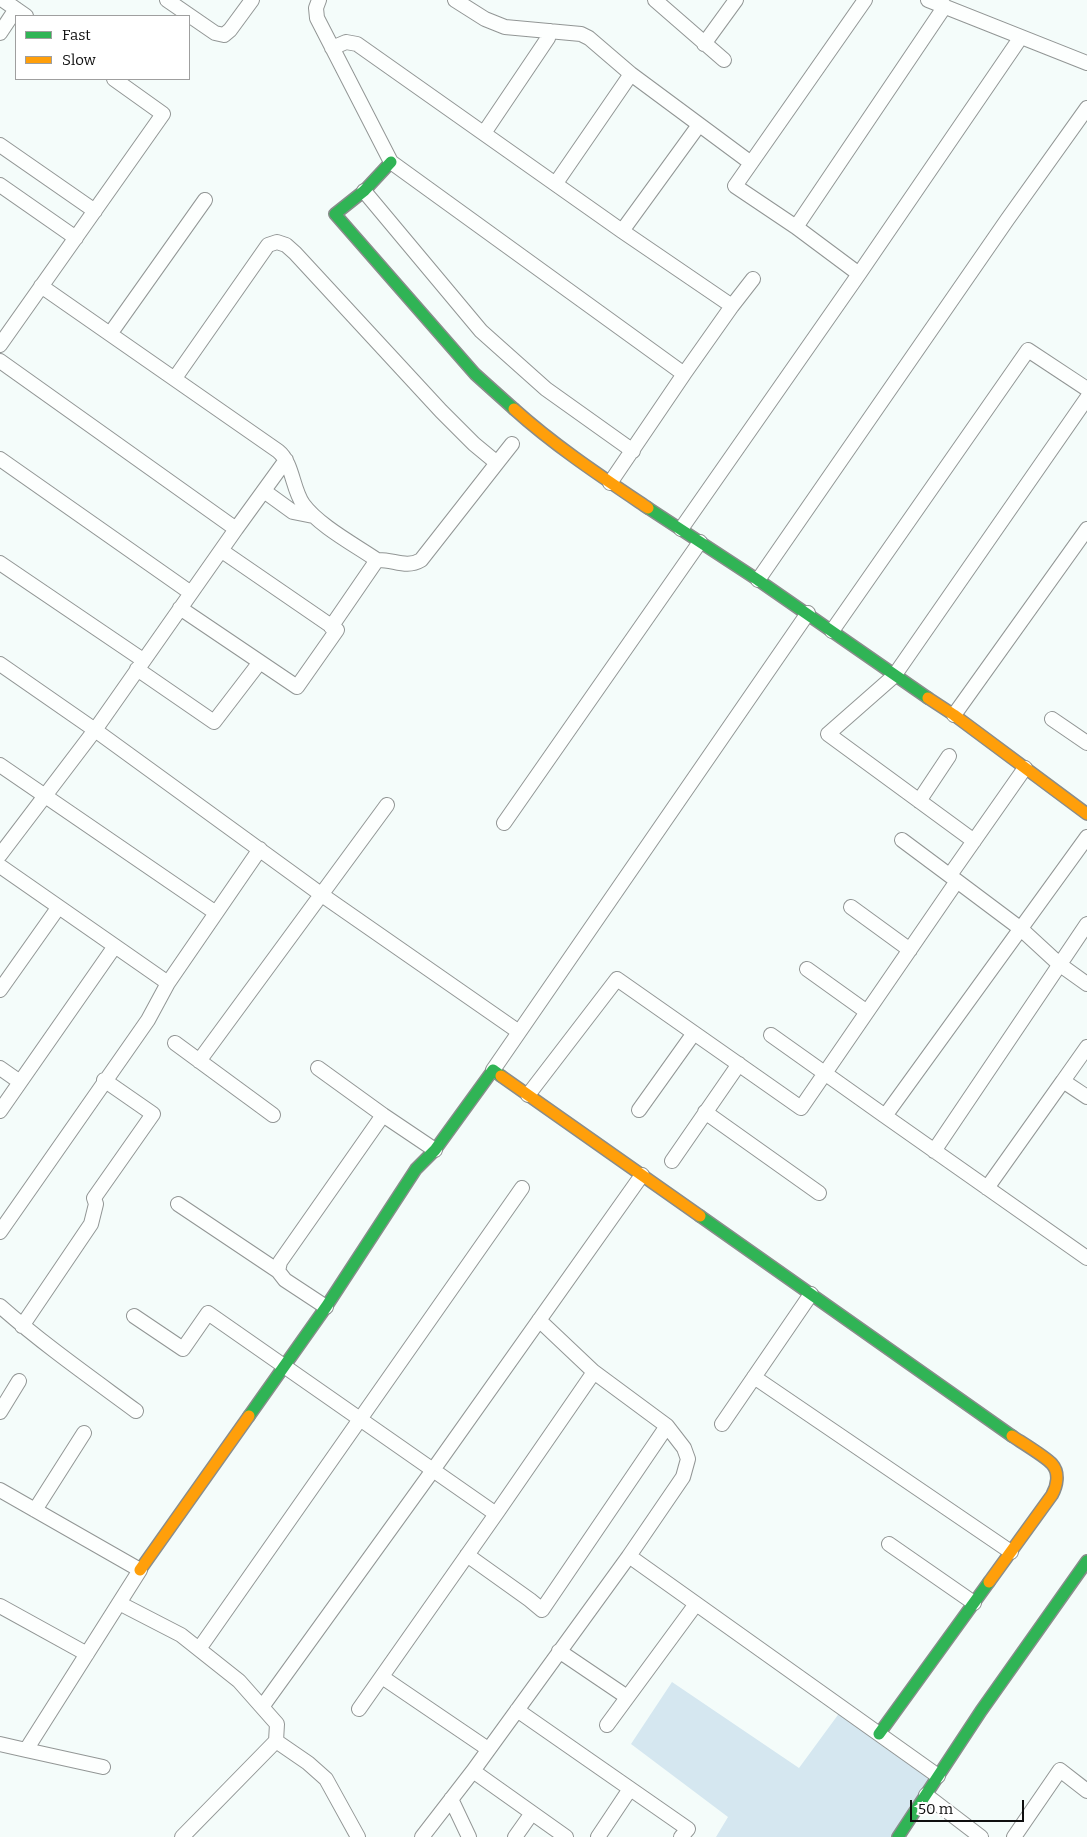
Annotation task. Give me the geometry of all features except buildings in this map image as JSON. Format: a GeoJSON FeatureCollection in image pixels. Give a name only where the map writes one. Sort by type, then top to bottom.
{"type":"FeatureCollection","features":[{"type":"Feature","properties":{"kind":"street"},"geometry":{"type":"LineString","coordinates":[[3,0],[21,13]]}},
{"type":"Feature","properties":{"kind":"street"},"geometry":{"type":"LineString","coordinates":[[167,0],[189,15]]}},
{"type":"Feature","properties":{"kind":"street"},"geometry":{"type":"LineString","coordinates":[[190,16],[215,33],[224,35],[230,30],[252,0]]}},
{"type":"Feature","properties":{"kind":"street"},"geometry":{"type":"LineString","coordinates":[[319,0],[316,8],[317,18],[391,162],[684,374]]}},
{"type":"Feature","properties":{"kind":"street"},"geometry":{"type":"LineString","coordinates":[[455,0],[485,18],[505,27],[581,34],[589,38],[631,74],[751,162]]}},
{"type":"Feature","properties":{"kind":"street"},"geometry":{"type":"LineString","coordinates":[[655,0],[724,60]]}},
{"type":"Feature","properties":{"kind":"street"},"geometry":{"type":"LineString","coordinates":[[704,44],[736,0]]}},
{"type":"Feature","properties":{"kind":"street"},"geometry":{"type":"LineString","coordinates":[[860,274],[735,186],[865,0]]}},
{"type":"Feature","properties":{"kind":"street"},"geometry":{"type":"LineString","coordinates":[[928,0],[1087,63]]}},
{"type":"Feature","properties":{"kind":"street"},"geometry":{"type":"LineString","coordinates":[[796,228],[945,6]]}},
{"type":"Feature","properties":{"kind":"street"},"geometry":{"type":"LineString","coordinates":[[0,33],[15,19]]}},
{"type":"Feature","properties":{"kind":"street"},"geometry":{"type":"LineString","coordinates":[[484,133],[548,38],[550,31]]}},
{"type":"Feature","properties":{"kind":"street"},"geometry":{"type":"LineString","coordinates":[[681,529],[860,274],[1021,36]]}},
{"type":"Feature","properties":{"kind":"street"},"geometry":{"type":"LineString","coordinates":[[332,48],[346,42],[357,44],[732,306]]}},
{"type":"Feature","properties":{"kind":"street"},"geometry":{"type":"LineString","coordinates":[[556,183],[631,74]]}},
{"type":"Feature","properties":{"kind":"street"},"geometry":{"type":"LineString","coordinates":[[0,345],[164,114],[115,80]]}},
{"type":"Feature","properties":{"kind":"street"},"geometry":{"type":"LineString","coordinates":[[758,580],[1007,220],[1087,108]]}},
{"type":"Feature","properties":{"kind":"street"},"geometry":{"type":"LineString","coordinates":[[622,230],[699,125]]}},
{"type":"Feature","properties":{"kind":"street"},"geometry":{"type":"LineString","coordinates":[[0,145],[95,211]]}},
{"type":"Feature","properties":{"kind":"street"},"geometry":{"type":"LineString","coordinates":[[391,162],[364,191],[335,214],[475,374],[532,426],[610,483],[758,580],[894,676],[954,715],[1087,814]]}},
{"type":"Feature","properties":{"kind":"street"},"geometry":{"type":"LineString","coordinates":[[0,185],[76,238]]}},
{"type":"Feature","properties":{"kind":"street"},"geometry":{"type":"LineString","coordinates":[[364,191],[481,331],[546,389],[633,451]]}},
{"type":"Feature","properties":{"kind":"street"},"geometry":{"type":"LineString","coordinates":[[110,334],[204,200]]}},
{"type":"Feature","properties":{"kind":"street"},"geometry":{"type":"LineString","coordinates":[[175,378],[268,245],[277,242],[286,245],[295,253],[441,411],[474,444],[497,463]]}},
{"type":"Feature","properties":{"kind":"street"},"geometry":{"type":"LineString","coordinates":[[610,483],[684,374],[753,279]]}},
{"type":"Feature","properties":{"kind":"street"},"geometry":{"type":"LineString","coordinates":[[42,286],[278,451],[286,460],[298,495],[313,516],[377,560],[388,560],[406,565],[415,564],[421,560],[512,444]]}},
{"type":"Feature","properties":{"kind":"street"},"geometry":{"type":"LineString","coordinates":[[832,631],[1028,350],[1087,389]]}},
{"type":"Feature","properties":{"kind":"street"},"geometry":{"type":"LineString","coordinates":[[0,361],[236,530]]}},
{"type":"Feature","properties":{"kind":"street"},"geometry":{"type":"LineString","coordinates":[[974,841],[828,734],[894,676],[1087,398]]}},
{"type":"Feature","properties":{"kind":"street"},"geometry":{"type":"LineString","coordinates":[[0,459],[191,593]]}},
{"type":"Feature","properties":{"kind":"street"},"geometry":{"type":"LineString","coordinates":[[0,855],[95,730],[286,460]]}},
{"type":"Feature","properties":{"kind":"street"},"geometry":{"type":"LineString","coordinates":[[264,491],[293,512],[313,516]]}},
{"type":"Feature","properties":{"kind":"street"},"geometry":{"type":"LineString","coordinates":[[954,715],[1087,529]]}},
{"type":"Feature","properties":{"kind":"street"},"geometry":{"type":"LineString","coordinates":[[504,823],[700,542]]}},
{"type":"Feature","properties":{"kind":"street"},"geometry":{"type":"LineString","coordinates":[[180,608],[296,687],[337,630],[222,550]]}},
{"type":"Feature","properties":{"kind":"street"},"geometry":{"type":"LineString","coordinates":[[332,627],[377,560]]}},
{"type":"Feature","properties":{"kind":"street"},"geometry":{"type":"LineString","coordinates":[[0,563],[140,664],[214,722],[260,662]]}},
{"type":"Feature","properties":{"kind":"street"},"geometry":{"type":"LineString","coordinates":[[26,1750],[140,1570],[326,1307],[416,1169],[435,1150],[493,1070],[808,614]]}},
{"type":"Feature","properties":{"kind":"street"},"geometry":{"type":"LineString","coordinates":[[0,664],[95,730],[322,895],[519,1032]]}},
{"type":"Feature","properties":{"kind":"street"},"geometry":{"type":"LineString","coordinates":[[1052,719],[1087,743]]}},
{"type":"Feature","properties":{"kind":"street"},"geometry":{"type":"LineString","coordinates":[[919,802],[949,756]]}},
{"type":"Feature","properties":{"kind":"street"},"geometry":{"type":"LineString","coordinates":[[0,765],[216,913]]}},
{"type":"Feature","properties":{"kind":"street"},"geometry":{"type":"LineString","coordinates":[[528,1095],[617,979],[801,1108],[910,950],[974,841],[1025,768]]}},
{"type":"Feature","properties":{"kind":"street"},"geometry":{"type":"LineString","coordinates":[[199,1061],[387,805]]}},
{"type":"Feature","properties":{"kind":"street"},"geometry":{"type":"LineString","coordinates":[[885,1116],[1087,837]]}},
{"type":"Feature","properties":{"kind":"street"},"geometry":{"type":"LineString","coordinates":[[902,840],[1021,928],[1059,964],[1087,984]]}},
{"type":"Feature","properties":{"kind":"street"},"geometry":{"type":"LineString","coordinates":[[0,1232],[104,1080],[148,1020],[168,983],[260,849]]}},
{"type":"Feature","properties":{"kind":"street"},"geometry":{"type":"LineString","coordinates":[[0,866],[168,983]]}},
{"type":"Feature","properties":{"kind":"street"},"geometry":{"type":"LineString","coordinates":[[851,907],[910,950]]}},
{"type":"Feature","properties":{"kind":"street"},"geometry":{"type":"LineString","coordinates":[[0,990],[58,908]]}},
{"type":"Feature","properties":{"kind":"street"},"geometry":{"type":"LineString","coordinates":[[934,1151],[1087,924]]}},
{"type":"Feature","properties":{"kind":"street"},"geometry":{"type":"LineString","coordinates":[[0,1112],[115,946]]}},
{"type":"Feature","properties":{"kind":"street"},"geometry":{"type":"LineString","coordinates":[[807,969],[867,1012]]}},
{"type":"Feature","properties":{"kind":"street"},"geometry":{"type":"LineString","coordinates":[[638,1110],[694,1033]]}},
{"type":"Feature","properties":{"kind":"street"},"geometry":{"type":"LineString","coordinates":[[771,1035],[1087,1258]]}},
{"type":"Feature","properties":{"kind":"street"},"geometry":{"type":"LineString","coordinates":[[175,1043],[273,1115]]}},
{"type":"Feature","properties":{"kind":"street"},"geometry":{"type":"LineString","coordinates":[[987,1188],[1087,1047]]}},
{"type":"Feature","properties":{"kind":"street"},"geometry":{"type":"LineString","coordinates":[[672,1161],[739,1064]]}},
{"type":"Feature","properties":{"kind":"street"},"geometry":{"type":"LineString","coordinates":[[0,1068],[20,1082]]}},
{"type":"Feature","properties":{"kind":"street"},"geometry":{"type":"LineString","coordinates":[[318,1068],[435,1150]]}},
{"type":"Feature","properties":{"kind":"street"},"geometry":{"type":"LineString","coordinates":[[493,1070],[1052,1464],[1057,1475],[1058,1484],[879,1734]]}},
{"type":"Feature","properties":{"kind":"street"},"geometry":{"type":"LineString","coordinates":[[22,1326],[90,1224],[96,1204],[94,1198],[153,1114],[104,1080]]}},
{"type":"Feature","properties":{"kind":"street"},"geometry":{"type":"LineString","coordinates":[[1063,1081],[1087,1097]]}},
{"type":"Feature","properties":{"kind":"street"},"geometry":{"type":"LineString","coordinates":[[706,1112],[819,1193]]}},
{"type":"Feature","properties":{"kind":"street"},"geometry":{"type":"LineString","coordinates":[[278,1271],[280,1262],[384,1116]]}},
{"type":"Feature","properties":{"kind":"street"},"geometry":{"type":"LineString","coordinates":[[262,1707],[642,1175]]}},
{"type":"Feature","properties":{"kind":"street"},"geometry":{"type":"LineString","coordinates":[[199,1649],[522,1188]]}},
{"type":"Feature","properties":{"kind":"street"},"geometry":{"type":"LineString","coordinates":[[178,1204],[278,1271],[285,1280],[326,1307]]}},
{"type":"Feature","properties":{"kind":"street"},"geometry":{"type":"LineString","coordinates":[[722,1424],[811,1294]]}},
{"type":"Feature","properties":{"kind":"street"},"geometry":{"type":"LineString","coordinates":[[0,1306],[22,1326],[136,1411]]}},
{"type":"Feature","properties":{"kind":"street"},"geometry":{"type":"LineString","coordinates":[[134,1316],[183,1349],[208,1313],[496,1514]]}},
{"type":"Feature","properties":{"kind":"street"},"geometry":{"type":"LineString","coordinates":[[422,1837],[629,1556],[683,1477],[688,1459],[684,1448],[667,1426],[594,1372],[539,1320]]}},
{"type":"Feature","properties":{"kind":"street"},"geometry":{"type":"LineString","coordinates":[[359,1709],[594,1372]]}},
{"type":"Feature","properties":{"kind":"street"},"geometry":{"type":"LineString","coordinates":[[754,1376],[1011,1552]]}},
{"type":"Feature","properties":{"kind":"street"},"geometry":{"type":"LineString","coordinates":[[0,1412],[19,1381]]}},
{"type":"Feature","properties":{"kind":"street"},"geometry":{"type":"LineString","coordinates":[[467,1555],[542,1610],[667,1426]]}},
{"type":"Feature","properties":{"kind":"street"},"geometry":{"type":"LineString","coordinates":[[35,1510],[84,1433]]}},
{"type":"Feature","properties":{"kind":"street"},"geometry":{"type":"LineString","coordinates":[[0,1490],[140,1570]]}},
{"type":"Feature","properties":{"kind":"street"},"geometry":{"type":"LineString","coordinates":[[889,1544],[974,1603]]}},
{"type":"Feature","properties":{"kind":"street"},"geometry":{"type":"LineString","coordinates":[[629,1556],[938,1776]]}},
{"type":"Feature","properties":{"kind":"street"},"geometry":{"type":"LineString","coordinates":[[898,1837],[981,1711],[1087,1561]]}},
{"type":"Feature","properties":{"kind":"street"},"geometry":{"type":"LineString","coordinates":[[119,1603],[181,1635],[239,1681],[277,1724],[276,1741],[182,1837]]}},
{"type":"Feature","properties":{"kind":"street"},"geometry":{"type":"LineString","coordinates":[[607,1725],[696,1604]]}},
{"type":"Feature","properties":{"kind":"street"},"geometry":{"type":"LineString","coordinates":[[0,1606],[87,1654]]}},
{"type":"Feature","properties":{"kind":"street"},"geometry":{"type":"LineString","coordinates":[[559,1651],[627,1697]]}},
{"type":"Feature","properties":{"kind":"street"},"geometry":{"type":"LineString","coordinates":[[382,1677],[488,1749]]}},
{"type":"Feature","properties":{"kind":"street"},"geometry":{"type":"LineString","coordinates":[[517,1710],[688,1829],[681,1837]]}},
{"type":"Feature","properties":{"kind":"street"},"geometry":{"type":"LineString","coordinates":[[276,1741],[308,1763],[326,1779],[358,1837]]}},
{"type":"Feature","properties":{"kind":"street"},"geometry":{"type":"LineString","coordinates":[[0,1744],[103,1767]]}},
{"type":"Feature","properties":{"kind":"street"},"geometry":{"type":"LineString","coordinates":[[1014,1837],[1060,1770],[1087,1792]]}},
{"type":"Feature","properties":{"kind":"street"},"geometry":{"type":"LineString","coordinates":[[472,1771],[566,1837]]}},
{"type":"Feature","properties":{"kind":"street"},"geometry":{"type":"LineString","coordinates":[[598,1837],[630,1789]]}},
{"type":"Feature","properties":{"kind":"street"},"geometry":{"type":"LineString","coordinates":[[926,1795],[982,1837]]}},
{"type":"Feature","properties":{"kind":"street"},"geometry":{"type":"LineString","coordinates":[[451,1799],[469,1837]]}},
{"type":"Feature","properties":{"kind":"street"},"geometry":{"type":"LineString","coordinates":[[515,1837],[532,1813]]}},
{"type":"Feature","properties":{"kind":"shaded area"},"geometry":{"type":"Polygon","coordinates":[[[672,1682],[799,1768],[843,1708],[938,1776],[898,1837],[716,1837],[728,1817],[631,1744],[672,1682]]]}},
{"type":"Feature","properties":{"kind":"traffic: fast"},"geometry":{"type":"LineString","coordinates":[[391,162],[364,191],[335,214],[475,374],[514,409]]}},
{"type":"Feature","properties":{"kind":"traffic: fast"},"geometry":{"type":"LineString","coordinates":[[648,508],[758,580],[928,698]]}},
{"type":"Feature","properties":{"kind":"traffic: fast"},"geometry":{"type":"LineString","coordinates":[[249,1416],[326,1307],[416,1169],[435,1150],[493,1070],[501,1076]]}},
{"type":"Feature","properties":{"kind":"traffic: fast"},"geometry":{"type":"LineString","coordinates":[[700,1216],[1012,1436]]}},
{"type":"Feature","properties":{"kind":"traffic: fast"},"geometry":{"type":"LineString","coordinates":[[898,1837],[981,1711],[1087,1561]]}},
{"type":"Feature","properties":{"kind":"traffic: fast"},"geometry":{"type":"LineString","coordinates":[[879,1734],[989,1582]]}},
{"type":"Feature","properties":{"kind":"traffic: slow"},"geometry":{"type":"LineString","coordinates":[[514,409],[562,448],[648,508]]}},
{"type":"Feature","properties":{"kind":"traffic: slow"},"geometry":{"type":"LineString","coordinates":[[928,698],[954,715],[1087,814]]}},
{"type":"Feature","properties":{"kind":"traffic: slow"},"geometry":{"type":"LineString","coordinates":[[501,1076],[700,1216]]}},
{"type":"Feature","properties":{"kind":"traffic: slow"},"geometry":{"type":"LineString","coordinates":[[140,1570],[249,1416]]}},
{"type":"Feature","properties":{"kind":"traffic: slow"},"geometry":{"type":"LineString","coordinates":[[989,1582],[1052,1495],[1056,1484],[1057,1475],[1052,1464],[1012,1436]]}}]}
